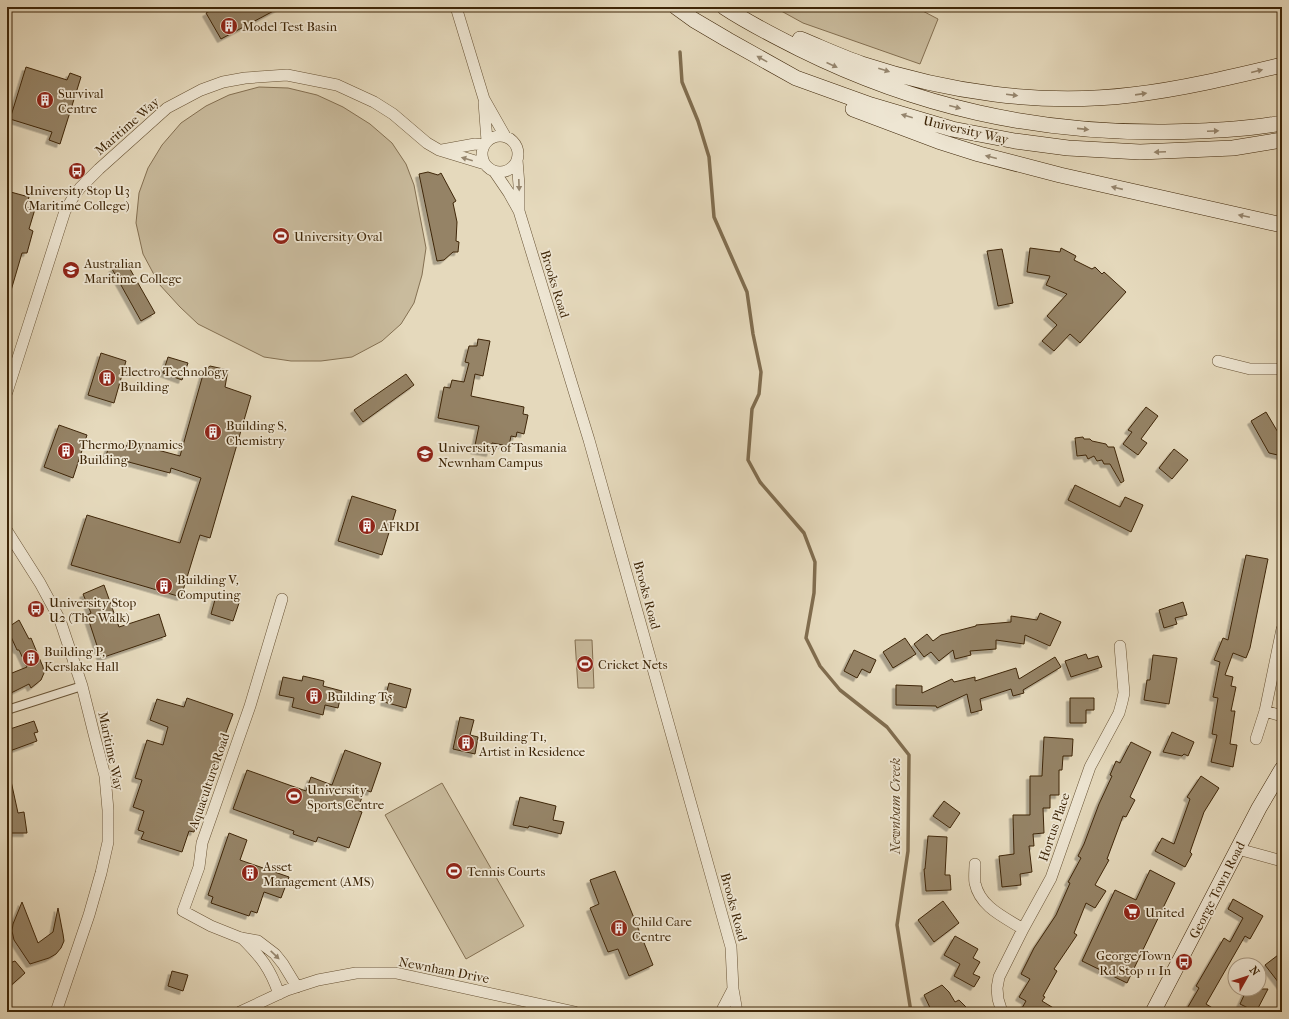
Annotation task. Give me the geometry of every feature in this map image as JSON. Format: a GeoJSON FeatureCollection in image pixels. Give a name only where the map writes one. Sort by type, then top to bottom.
{"type":"FeatureCollection","features":[{"type":"Feature","properties":{"kind":"main road","name":"University Way"},"geometry":{"type":"LineString","coordinates":[[676,7],[694,20],[796,78],[871,105],[952,129],[1016,141],[1068,148],[1140,152],[1233,148],[1282,140]]}},
{"type":"Feature","properties":{"kind":"main road","name":"University Way"},"geometry":{"type":"LineString","coordinates":[[724,7],[772,35],[827,63],[864,78],[928,100],[976,112],[1053,126],[1133,132],[1217,131],[1262,126],[1282,122]]}},
{"type":"Feature","properties":{"kind":"main road"},"geometry":{"type":"LineString","coordinates":[[732,7],[783,32],[872,67],[917,80],[969,90],[1019,96],[1092,98],[1129,95],[1201,85],[1282,65]]}},
{"type":"Feature","properties":{"kind":"main road"},"geometry":{"type":"LineString","coordinates":[[796,78],[860,112],[938,141],[979,154],[1060,175],[1282,225]]}},
{"type":"Feature","properties":{"kind":"main road","name":"George Town Road"},"geometry":{"type":"LineString","coordinates":[[1153,1012],[1259,808],[1282,770]]}},
{"type":"Feature","properties":{"kind":"street"},"geometry":{"type":"LineString","coordinates":[[456,7],[484,99],[505,136],[514,143],[518,154],[517,160],[510,169],[499,172],[490,167],[482,153],[485,143],[484,99]]}},
{"type":"Feature","properties":{"kind":"street","name":"Maritime Way"},"geometry":{"type":"LineString","coordinates":[[7,392],[60,226],[68,206],[74,196],[99,169],[167,108],[201,90],[223,82],[245,78],[287,75],[322,81],[352,90],[374,102],[393,114],[427,143],[445,152],[490,167]]}},
{"type":"Feature","properties":{"kind":"street"},"geometry":{"type":"LineString","coordinates":[[445,152],[475,144],[485,143],[494,136],[505,136]]}},
{"type":"Feature","properties":{"kind":"street","name":"Brooks Road"},"geometry":{"type":"LineString","coordinates":[[517,160],[519,211]]}},
{"type":"Feature","properties":{"kind":"street","name":"Brooks Road"},"geometry":{"type":"LineString","coordinates":[[490,167],[509,193],[519,211],[589,440],[731,948],[733,989],[737,1012]]}},
{"type":"Feature","properties":{"kind":"street"},"geometry":{"type":"LineString","coordinates":[[1218,360],[1250,369],[1276,369]]}},
{"type":"Feature","properties":{"kind":"street","name":"Maritime Way"},"geometry":{"type":"LineString","coordinates":[[7,531],[40,583],[60,620],[82,686],[105,776],[108,810],[108,842],[89,915],[56,1012]]}},
{"type":"Feature","properties":{"kind":"street","name":"Aquaculture Road"},"geometry":{"type":"LineString","coordinates":[[282,599],[250,706],[202,843],[199,867],[183,911],[211,926],[242,938],[258,941],[275,954],[297,987]]}},
{"type":"Feature","properties":{"kind":"street"},"geometry":{"type":"LineString","coordinates":[[1256,739],[1265,711],[1282,629]]}},
{"type":"Feature","properties":{"kind":"street","name":"Hortus Place"},"geometry":{"type":"LineString","coordinates":[[1002,1012],[998,999],[997,988],[999,977],[1051,878],[1090,767],[1120,708],[1124,692],[1120,646]]}},
{"type":"Feature","properties":{"kind":"street"},"geometry":{"type":"LineString","coordinates":[[7,710],[82,686]]}},
{"type":"Feature","properties":{"kind":"street"},"geometry":{"type":"LineString","coordinates":[[1265,711],[1282,716]]}},
{"type":"Feature","properties":{"kind":"street"},"geometry":{"type":"LineString","coordinates":[[1238,849],[1282,861]]}},
{"type":"Feature","properties":{"kind":"street"},"geometry":{"type":"LineString","coordinates":[[975,864],[975,882],[980,896],[987,906],[1023,929]]}},
{"type":"Feature","properties":{"kind":"street","name":"Aquaculture Road"},"geometry":{"type":"LineString","coordinates":[[242,938],[264,961],[274,978],[279,994]]}},
{"type":"Feature","properties":{"kind":"street","name":"Newnham Drive"},"geometry":{"type":"LineString","coordinates":[[240,1012],[279,994],[318,980],[356,973],[396,973],[574,1012]]}},
{"type":"Feature","properties":{"kind":"street"},"geometry":{"type":"LineString","coordinates":[[721,1012],[733,989]]}},
{"type":"Feature","properties":{"kind":"shaded area"},"geometry":{"type":"Polygon","coordinates":[[[774,7],[915,7],[938,19],[920,64],[803,23],[774,7]]]}},
{"type":"Feature","properties":{"kind":"shaded area","name":"University Oval"},"geometry":{"type":"Polygon","coordinates":[[[259,87],[288,88],[317,95],[343,107],[370,124],[392,143],[406,164],[414,185],[426,248],[422,275],[414,303],[401,324],[382,341],[352,357],[321,361],[291,361],[264,357],[198,324],[159,284],[143,254],[136,223],[139,193],[148,168],[162,145],[181,123],[206,106],[229,95],[259,87]]]}},
{"type":"Feature","properties":{"kind":"shaded area","name":"Cricket Nets"},"geometry":{"type":"Polygon","coordinates":[[[575,640],[592,640],[594,688],[578,688],[575,640]]]}},
{"type":"Feature","properties":{"kind":"shaded area","name":"Tennis Courts"},"geometry":{"type":"Polygon","coordinates":[[[442,783],[524,926],[466,959],[385,815],[442,783]]]}},
{"type":"Feature","properties":{"kind":"building","name":"Model Test Basin"},"geometry":{"type":"Polygon","coordinates":[[[217,7],[281,7],[221,39],[206,13],[217,7]]]}},
{"type":"Feature","properties":{"kind":"building","name":"Survival Centre"},"geometry":{"type":"Polygon","coordinates":[[[26,67],[67,80],[70,73],[81,77],[60,144],[49,140],[52,132],[10,119],[26,67]]]}},
{"type":"Feature","properties":{"kind":"building"},"geometry":{"type":"Polygon","coordinates":[[[428,172],[438,175],[441,173],[456,201],[453,203],[457,222],[456,241],[459,242],[458,252],[453,252],[444,260],[437,261],[419,174],[428,172]]]}},
{"type":"Feature","properties":{"kind":"building"},"geometry":{"type":"Polygon","coordinates":[[[7,191],[29,197],[26,207],[35,209],[29,229],[33,231],[27,253],[22,253],[10,294],[7,294],[7,191]]]}},
{"type":"Feature","properties":{"kind":"building"},"geometry":{"type":"Polygon","coordinates":[[[1030,248],[1060,252],[1061,248],[1076,256],[1074,260],[1092,269],[1095,267],[1102,274],[1104,272],[1126,292],[1080,343],[1070,334],[1054,351],[1042,341],[1057,325],[1047,316],[1067,294],[1046,285],[1050,276],[1027,272],[1030,248]]]}},
{"type":"Feature","properties":{"kind":"building"},"geometry":{"type":"Polygon","coordinates":[[[1002,249],[1013,303],[998,306],[987,251],[1002,249]]]}},
{"type":"Feature","properties":{"kind":"building"},"geometry":{"type":"Polygon","coordinates":[[[126,262],[155,313],[141,321],[112,269],[126,262]]]}},
{"type":"Feature","properties":{"kind":"building"},"geometry":{"type":"Polygon","coordinates":[[[478,339],[490,341],[483,376],[475,374],[471,396],[524,407],[523,414],[528,415],[524,434],[517,432],[516,437],[511,436],[509,446],[492,443],[490,453],[474,450],[479,426],[438,418],[444,387],[450,388],[452,380],[464,382],[469,363],[465,362],[469,346],[477,346],[478,339]]]}},
{"type":"Feature","properties":{"kind":"building","name":"Electro Technology Building"},"geometry":{"type":"Polygon","coordinates":[[[101,353],[126,361],[114,403],[88,395],[101,353]]]}},
{"type":"Feature","properties":{"kind":"building"},"geometry":{"type":"Polygon","coordinates":[[[168,357],[188,363],[182,380],[163,373],[168,357]]]}},
{"type":"Feature","properties":{"kind":"building"},"geometry":{"type":"Polygon","coordinates":[[[210,366],[228,370],[225,387],[251,396],[210,538],[200,535],[181,597],[71,565],[87,515],[180,543],[201,478],[171,468],[170,473],[106,456],[110,442],[127,446],[128,442],[180,456],[204,371],[210,366]]]}},
{"type":"Feature","properties":{"kind":"building"},"geometry":{"type":"Polygon","coordinates":[[[406,374],[414,385],[363,422],[354,410],[406,374]]]}},
{"type":"Feature","properties":{"kind":"building"},"geometry":{"type":"Polygon","coordinates":[[[1146,407],[1158,416],[1141,439],[1147,443],[1138,455],[1123,444],[1132,432],[1128,430],[1146,407]]]}},
{"type":"Feature","properties":{"kind":"building"},"geometry":{"type":"Polygon","coordinates":[[[1266,412],[1282,439],[1282,456],[1269,453],[1251,421],[1266,412]]]}},
{"type":"Feature","properties":{"kind":"building","name":"Thermo Dynamics Building"},"geometry":{"type":"Polygon","coordinates":[[[59,425],[87,435],[73,478],[44,467],[59,425]]]}},
{"type":"Feature","properties":{"kind":"building"},"geometry":{"type":"Polygon","coordinates":[[[1083,437],[1084,439],[1090,439],[1092,441],[1106,444],[1108,447],[1114,447],[1124,481],[1121,483],[1110,464],[1104,464],[1102,460],[1097,461],[1094,456],[1088,459],[1086,455],[1077,456],[1075,438],[1083,437]]]}},
{"type":"Feature","properties":{"kind":"building"},"geometry":{"type":"Polygon","coordinates":[[[1174,449],[1188,460],[1172,479],[1159,468],[1174,449]]]}},
{"type":"Feature","properties":{"kind":"building"},"geometry":{"type":"Polygon","coordinates":[[[1075,485],[1120,507],[1125,497],[1143,505],[1131,532],[1068,500],[1075,485]]]}},
{"type":"Feature","properties":{"kind":"building","name":"AFRDI"},"geometry":{"type":"Polygon","coordinates":[[[352,496],[396,510],[382,555],[338,541],[352,496]]]}},
{"type":"Feature","properties":{"kind":"building"},"geometry":{"type":"Polygon","coordinates":[[[1246,555],[1268,559],[1250,648],[1246,658],[1233,653],[1225,675],[1233,677],[1231,686],[1236,687],[1231,711],[1235,711],[1230,744],[1237,745],[1233,767],[1211,762],[1217,735],[1212,734],[1218,698],[1213,697],[1220,662],[1214,660],[1223,638],[1228,640],[1246,555]]]}},
{"type":"Feature","properties":{"kind":"building"},"geometry":{"type":"Polygon","coordinates":[[[104,585],[119,627],[159,614],[166,636],[101,658],[87,615],[91,613],[83,594],[104,585]]]}},
{"type":"Feature","properties":{"kind":"building"},"geometry":{"type":"Polygon","coordinates":[[[216,596],[239,603],[233,621],[211,614],[216,596]]]}},
{"type":"Feature","properties":{"kind":"building"},"geometry":{"type":"Polygon","coordinates":[[[1183,602],[1187,615],[1175,618],[1177,624],[1164,628],[1159,610],[1183,602]]]}},
{"type":"Feature","properties":{"kind":"building"},"geometry":{"type":"Polygon","coordinates":[[[1040,613],[1061,622],[1050,646],[1025,635],[1024,644],[996,640],[996,649],[970,651],[971,655],[955,659],[953,650],[939,661],[931,652],[924,657],[914,644],[927,634],[933,641],[941,635],[976,625],[1011,622],[1011,616],[1037,620],[1040,613]]]}},
{"type":"Feature","properties":{"kind":"building","name":"Building P, Kerslake Hall"},"geometry":{"type":"Polygon","coordinates":[[[19,620],[29,639],[31,638],[44,673],[41,680],[31,688],[29,684],[7,695],[7,675],[27,667],[7,628],[19,620]]]}},
{"type":"Feature","properties":{"kind":"building"},"geometry":{"type":"Polygon","coordinates":[[[905,638],[916,654],[893,668],[883,652],[905,638]]]}},
{"type":"Feature","properties":{"kind":"building"},"geometry":{"type":"Polygon","coordinates":[[[854,650],[876,660],[870,673],[862,669],[857,678],[844,671],[854,650]]]}},
{"type":"Feature","properties":{"kind":"building"},"geometry":{"type":"Polygon","coordinates":[[[1086,654],[1088,659],[1098,656],[1102,667],[1071,677],[1065,661],[1086,654]]]}},
{"type":"Feature","properties":{"kind":"building"},"geometry":{"type":"Polygon","coordinates":[[[1153,655],[1177,658],[1169,704],[1144,700],[1147,680],[1150,680],[1153,655]]]}},
{"type":"Feature","properties":{"kind":"building"},"geometry":{"type":"Polygon","coordinates":[[[1055,657],[1061,667],[1023,690],[1024,693],[1013,696],[1011,689],[980,699],[982,710],[971,713],[967,694],[937,708],[936,706],[896,705],[896,685],[922,686],[922,693],[952,679],[954,682],[975,677],[975,681],[1016,668],[1019,679],[1055,657]]]}},
{"type":"Feature","properties":{"kind":"building","name":"Building T5"},"geometry":{"type":"Polygon","coordinates":[[[303,676],[324,681],[323,686],[342,691],[338,708],[325,705],[323,715],[292,707],[294,698],[279,695],[283,677],[302,681],[303,676]]]}},
{"type":"Feature","properties":{"kind":"building"},"geometry":{"type":"Polygon","coordinates":[[[389,683],[411,689],[406,708],[384,702],[389,683]]]}},
{"type":"Feature","properties":{"kind":"building"},"geometry":{"type":"Polygon","coordinates":[[[187,698],[233,714],[222,743],[225,744],[218,764],[214,762],[194,832],[189,831],[182,852],[141,839],[144,832],[138,830],[144,811],[133,807],[142,780],[135,778],[147,740],[163,745],[168,727],[150,720],[157,699],[184,707],[187,698]]]}},
{"type":"Feature","properties":{"kind":"building"},"geometry":{"type":"Polygon","coordinates":[[[1070,698],[1094,698],[1094,710],[1086,710],[1086,723],[1070,723],[1070,698]]]}},
{"type":"Feature","properties":{"kind":"building","name":"Building T1, Artist in Residence"},"geometry":{"type":"Polygon","coordinates":[[[460,717],[474,720],[470,735],[478,737],[475,754],[453,749],[460,717]]]}},
{"type":"Feature","properties":{"kind":"building"},"geometry":{"type":"Polygon","coordinates":[[[34,721],[38,732],[34,733],[37,741],[7,752],[7,730],[34,721]]]}},
{"type":"Feature","properties":{"kind":"building"},"geometry":{"type":"Polygon","coordinates":[[[1172,732],[1194,742],[1188,756],[1184,754],[1182,756],[1163,752],[1172,732]]]}},
{"type":"Feature","properties":{"kind":"building"},"geometry":{"type":"Polygon","coordinates":[[[1044,737],[1073,739],[1072,756],[1063,756],[1062,770],[1059,770],[1059,795],[1050,795],[1050,808],[1043,808],[1044,833],[1033,834],[1034,846],[1029,846],[1032,872],[1020,874],[1021,885],[1002,887],[999,856],[1014,854],[1013,815],[1030,815],[1030,776],[1042,776],[1044,737]]]}},
{"type":"Feature","properties":{"kind":"building"},"geometry":{"type":"Polygon","coordinates":[[[1131,742],[1151,752],[1130,797],[1135,800],[1126,817],[1123,816],[1107,859],[1109,860],[1095,885],[1106,891],[1095,908],[1086,903],[1074,933],[1077,935],[1054,969],[1057,971],[1043,996],[1045,997],[1042,1001],[1060,1012],[1029,1012],[1022,1008],[1026,1001],[1019,997],[1030,979],[1021,974],[1034,948],[1056,915],[1070,883],[1068,882],[1081,858],[1078,856],[1112,776],[1110,775],[1116,761],[1120,763],[1131,742]]]}},
{"type":"Feature","properties":{"kind":"building","name":"University Sports Centre"},"geometry":{"type":"Polygon","coordinates":[[[345,750],[381,763],[371,792],[365,790],[357,810],[362,812],[349,848],[318,837],[316,842],[293,834],[294,831],[233,809],[247,770],[306,791],[311,777],[332,785],[345,750]]]}},
{"type":"Feature","properties":{"kind":"building"},"geometry":{"type":"Polygon","coordinates":[[[1201,776],[1219,788],[1204,812],[1190,852],[1192,854],[1185,867],[1155,851],[1162,838],[1174,844],[1190,799],[1187,797],[1201,776]]]}},
{"type":"Feature","properties":{"kind":"building"},"geometry":{"type":"Polygon","coordinates":[[[7,781],[11,781],[18,813],[24,812],[27,833],[7,833],[7,781]]]}},
{"type":"Feature","properties":{"kind":"building"},"geometry":{"type":"Polygon","coordinates":[[[520,797],[556,806],[553,820],[564,822],[561,834],[529,826],[528,828],[513,825],[520,797]]]}},
{"type":"Feature","properties":{"kind":"building"},"geometry":{"type":"Polygon","coordinates":[[[944,801],[960,813],[950,828],[933,816],[944,801]]]}},
{"type":"Feature","properties":{"kind":"building","name":"Asset Management (AMS)"},"geometry":{"type":"Polygon","coordinates":[[[229,833],[247,840],[240,860],[289,877],[281,898],[264,892],[257,913],[251,911],[249,916],[211,903],[213,897],[208,895],[229,833]]]}},
{"type":"Feature","properties":{"kind":"building"},"geometry":{"type":"Polygon","coordinates":[[[928,836],[947,837],[945,875],[950,875],[951,890],[926,891],[924,869],[928,836]]]}},
{"type":"Feature","properties":{"kind":"building"},"geometry":{"type":"Polygon","coordinates":[[[1150,870],[1175,883],[1127,983],[1082,961],[1115,890],[1136,900],[1150,870]]]}},
{"type":"Feature","properties":{"kind":"building","name":"Child Care Centre"},"geometry":{"type":"Polygon","coordinates":[[[615,871],[653,965],[629,976],[618,949],[608,952],[590,908],[599,904],[590,880],[615,871]]]}},
{"type":"Feature","properties":{"kind":"building"},"geometry":{"type":"Polygon","coordinates":[[[1233,899],[1263,916],[1250,939],[1245,936],[1233,957],[1227,957],[1227,967],[1206,1004],[1219,1012],[1185,1012],[1199,988],[1196,986],[1224,938],[1230,942],[1243,918],[1228,909],[1233,899]]]}},
{"type":"Feature","properties":{"kind":"building"},"geometry":{"type":"Polygon","coordinates":[[[943,901],[959,923],[934,942],[918,920],[943,901]]]}},
{"type":"Feature","properties":{"kind":"building"},"geometry":{"type":"Polygon","coordinates":[[[22,902],[38,943],[53,932],[58,908],[64,941],[56,954],[49,958],[30,964],[14,940],[12,931],[13,924],[22,902]]]}},
{"type":"Feature","properties":{"kind":"building"},"geometry":{"type":"Polygon","coordinates":[[[955,936],[978,949],[973,958],[980,962],[973,974],[980,977],[974,987],[954,976],[960,964],[944,955],[955,936]]]}},
{"type":"Feature","properties":{"kind":"building"},"geometry":{"type":"Polygon","coordinates":[[[1282,952],[1282,987],[1267,968],[1267,963],[1282,952]]]}},
{"type":"Feature","properties":{"kind":"building"},"geometry":{"type":"Polygon","coordinates":[[[15,961],[25,973],[7,989],[7,964],[15,961]]]}},
{"type":"Feature","properties":{"kind":"building"},"geometry":{"type":"Polygon","coordinates":[[[172,971],[188,975],[183,991],[168,986],[172,971]]]}},
{"type":"Feature","properties":{"kind":"building"},"geometry":{"type":"Polygon","coordinates":[[[942,985],[949,992],[955,1002],[959,1000],[971,1012],[932,1012],[924,995],[942,985]]]}},
{"type":"Feature","properties":{"kind":"building"},"geometry":{"type":"Polygon","coordinates":[[[1243,997],[1264,997],[1256,1012],[1240,1004],[1243,997]]]}},
{"type":"Feature","properties":{"kind":"waterway","name":"Newnham Creek"},"geometry":{"type":"LineString","coordinates":[[680,52],[682,82],[698,121],[709,157],[714,217],[747,292],[753,334],[761,372],[759,394],[752,409],[748,460],[760,482],[804,533],[815,562],[814,593],[806,638],[820,666],[840,690],[887,727],[909,755],[908,851],[897,925],[911,1012]]}},
{"type":"Feature","properties":{"kind":"place","name":"Model Test Basin"},"geometry":{"type":"Point","coordinates":[229,26]}},
{"type":"Feature","properties":{"kind":"place","name":"Survival Centre"},"geometry":{"type":"Point","coordinates":[45,100]}},
{"type":"Feature","properties":{"kind":"place","name":"University Stop U3 (Maritime College)"},"geometry":{"type":"Point","coordinates":[77,171]}},
{"type":"Feature","properties":{"kind":"place","name":"University Oval"},"geometry":{"type":"Point","coordinates":[281,236]}},
{"type":"Feature","properties":{"kind":"place","name":"Australian Maritime College"},"geometry":{"type":"Point","coordinates":[71,270]}},
{"type":"Feature","properties":{"kind":"place","name":"Electro Technology Building"},"geometry":{"type":"Point","coordinates":[107,378]}},
{"type":"Feature","properties":{"kind":"place","name":"Building S, Chemistry"},"geometry":{"type":"Point","coordinates":[213,432]}},
{"type":"Feature","properties":{"kind":"place","name":"Thermo Dynamics Building"},"geometry":{"type":"Point","coordinates":[66,451]}},
{"type":"Feature","properties":{"kind":"place","name":"University of Tasmania Newnham Campus"},"geometry":{"type":"Point","coordinates":[425,454]}},
{"type":"Feature","properties":{"kind":"place","name":"AFRDI"},"geometry":{"type":"Point","coordinates":[367,526]}},
{"type":"Feature","properties":{"kind":"place","name":"Building V, Computing"},"geometry":{"type":"Point","coordinates":[164,586]}},
{"type":"Feature","properties":{"kind":"place","name":"University Stop U2 (The Walk)"},"geometry":{"type":"Point","coordinates":[36,609]}},
{"type":"Feature","properties":{"kind":"place","name":"Building P, Kerslake Hall"},"geometry":{"type":"Point","coordinates":[31,658]}},
{"type":"Feature","properties":{"kind":"place","name":"Cricket Nets"},"geometry":{"type":"Point","coordinates":[585,664]}},
{"type":"Feature","properties":{"kind":"place","name":"Building T5"},"geometry":{"type":"Point","coordinates":[314,696]}},
{"type":"Feature","properties":{"kind":"place","name":"Building T1, Artist in Residence"},"geometry":{"type":"Point","coordinates":[466,743]}},
{"type":"Feature","properties":{"kind":"place","name":"University Sports Centre"},"geometry":{"type":"Point","coordinates":[294,796]}},
{"type":"Feature","properties":{"kind":"place","name":"Tennis Courts"},"geometry":{"type":"Point","coordinates":[454,871]}},
{"type":"Feature","properties":{"kind":"place","name":"Asset Management (AMS)"},"geometry":{"type":"Point","coordinates":[250,873]}},
{"type":"Feature","properties":{"kind":"place","name":"United"},"geometry":{"type":"Point","coordinates":[1132,912]}},
{"type":"Feature","properties":{"kind":"place","name":"Child Care Centre"},"geometry":{"type":"Point","coordinates":[619,928]}},
{"type":"Feature","properties":{"kind":"place","name":"George Town Rd Stop 11 In"},"geometry":{"type":"Point","coordinates":[1184,962]}}]}
